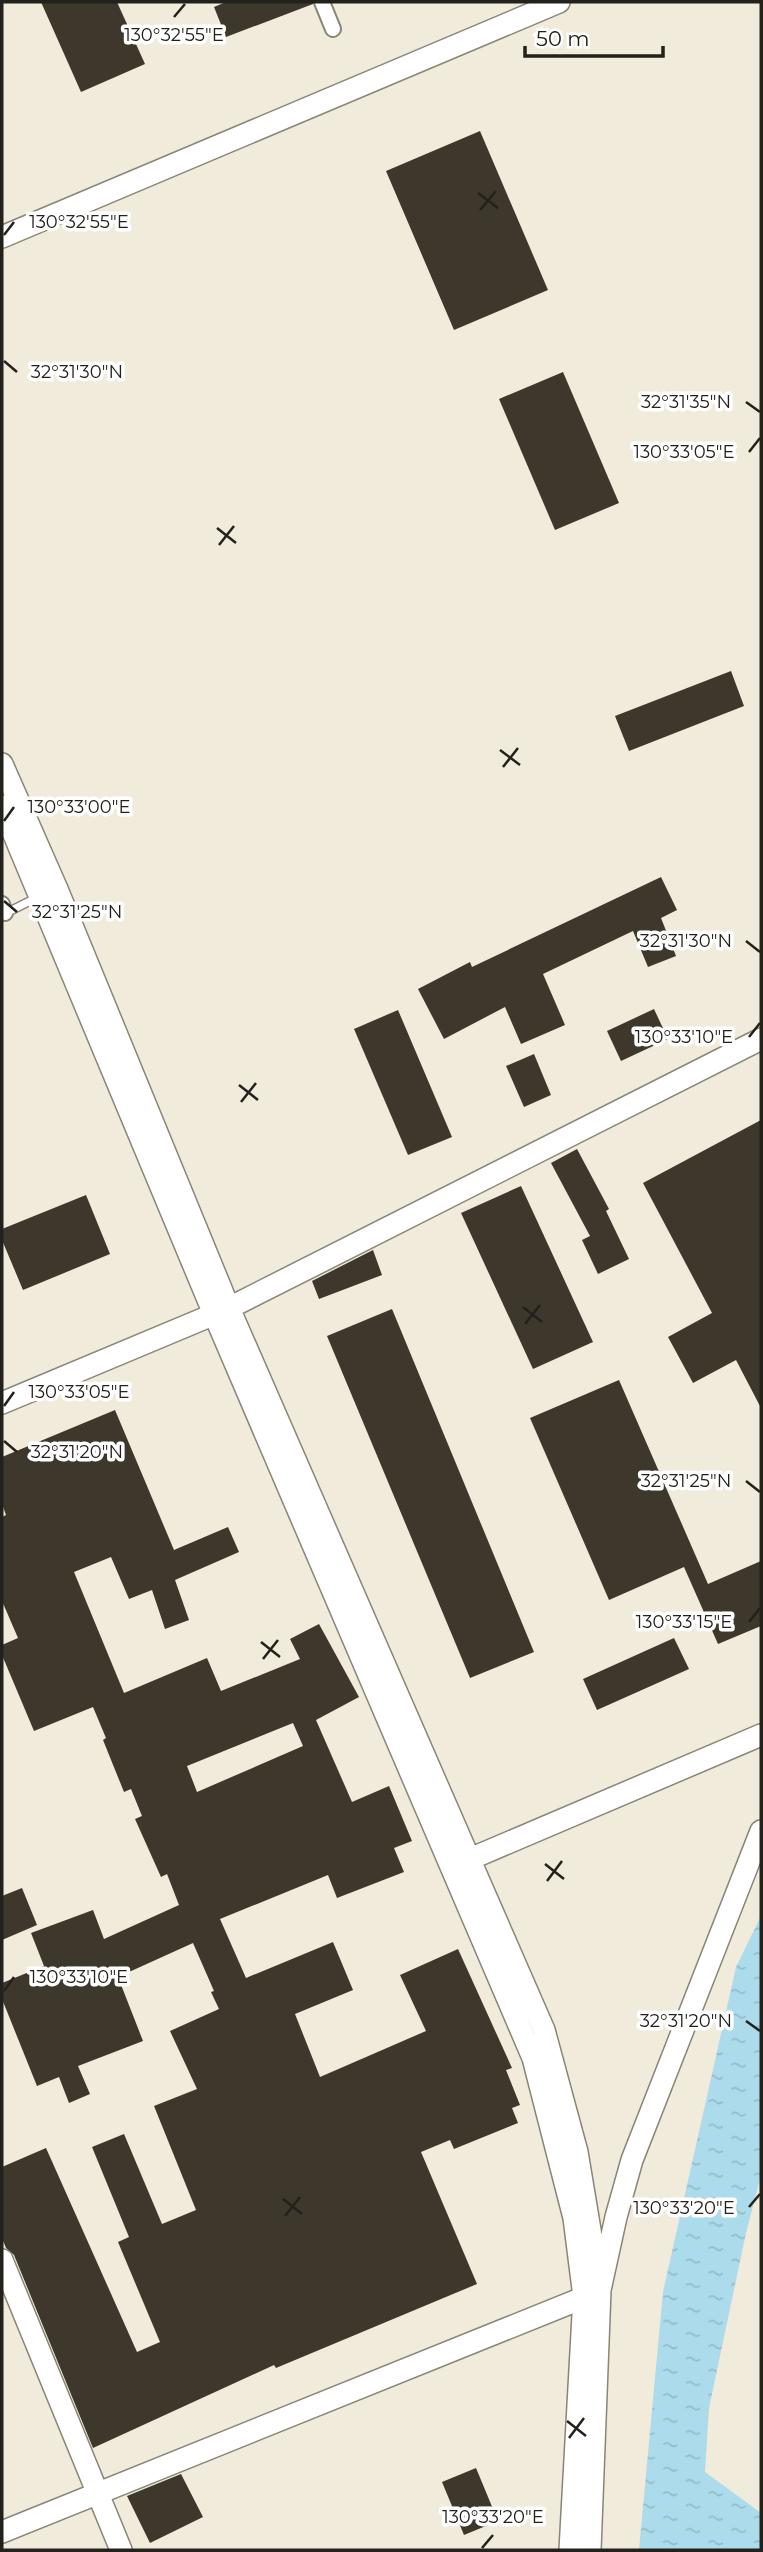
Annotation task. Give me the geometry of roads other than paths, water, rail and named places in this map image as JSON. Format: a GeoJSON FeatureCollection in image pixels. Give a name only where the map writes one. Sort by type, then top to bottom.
{"type":"FeatureCollection","features":[{"type":"Feature","properties":{"kind":"street"},"geometry":{"type":"LineString","coordinates":[[322,2],[333,29]]}},
{"type":"Feature","properties":{"kind":"street"},"geometry":{"type":"LineString","coordinates":[[2,237],[559,2]]}},
{"type":"Feature","properties":{"kind":"street"},"geometry":{"type":"LineString","coordinates":[[2,764],[48,893],[533,2058],[592,2294]]}},
{"type":"Feature","properties":{"kind":"street"},"geometry":{"type":"LineString","coordinates":[[2,806],[48,893]]}},
{"type":"Feature","properties":{"kind":"street"},"geometry":{"type":"LineString","coordinates":[[2,1404],[221,1311],[761,1039]]}},
{"type":"Feature","properties":{"kind":"street"},"geometry":{"type":"LineString","coordinates":[[221,1311],[470,1858],[544,2030],[577,2152],[592,2294],[590,2550]]}},
{"type":"Feature","properties":{"kind":"street"},"geometry":{"type":"LineString","coordinates":[[470,1858],[761,1735]]}},
{"type":"Feature","properties":{"kind":"street"},"geometry":{"type":"LineString","coordinates":[[570,2550],[592,2294],[632,2160],[761,1831]]}},
{"type":"Feature","properties":{"kind":"street"},"geometry":{"type":"LineString","coordinates":[[2,2260],[121,2550]]}},
{"type":"Feature","properties":{"kind":"street"},"geometry":{"type":"LineString","coordinates":[[2,2532],[592,2294]]}},
{"type":"Feature","properties":{"kind":"lane"},"geometry":{"type":"LineString","coordinates":[[3,910],[48,893]]}},
{"type":"Feature","properties":{"kind":"water"},"geometry":{"type":"Polygon","coordinates":[[[761,1916],[761,2175],[709,2408],[705,2472],[761,2513],[761,2550],[639,2550],[663,2292],[736,1967],[761,1916]]]}}]}
